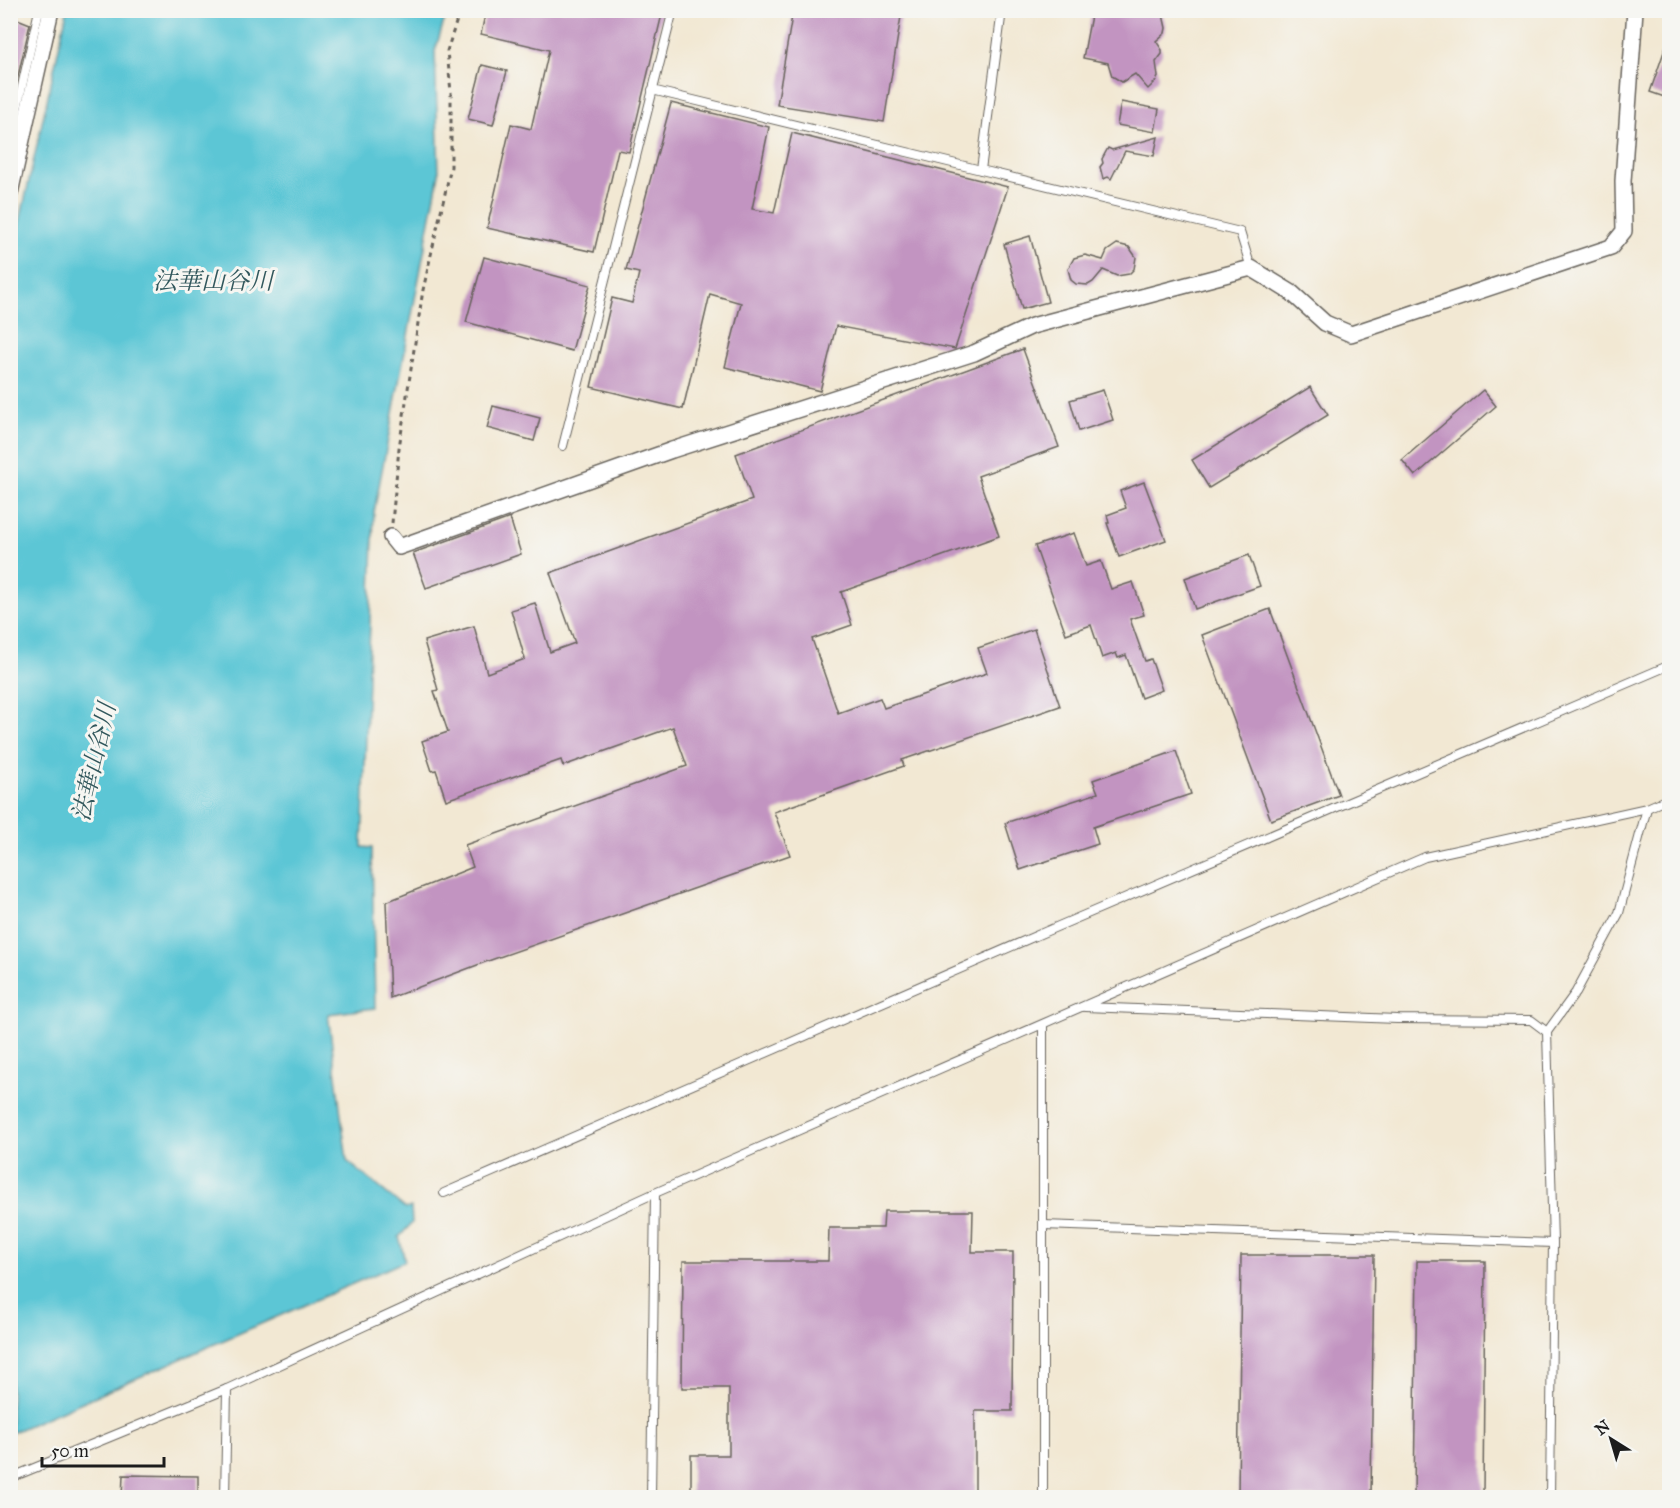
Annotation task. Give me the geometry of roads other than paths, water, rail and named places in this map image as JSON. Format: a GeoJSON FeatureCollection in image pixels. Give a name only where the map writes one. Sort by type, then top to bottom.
{"type":"FeatureCollection","features":[{"type":"Feature","properties":{"kind":"street"},"geometry":{"type":"LineString","coordinates":[[10,193],[51,10]]}},
{"type":"Feature","properties":{"kind":"street"},"geometry":{"type":"LineString","coordinates":[[391,537],[399,547],[672,450],[974,353],[1032,326],[1251,268],[1292,293],[1325,323],[1351,334],[1611,247],[1624,231],[1623,181],[1635,10]]}},
{"type":"Feature","properties":{"kind":"lane"},"geometry":{"type":"LineString","coordinates":[[10,140],[39,10]]}},
{"type":"Feature","properties":{"kind":"lane"},"geometry":{"type":"LineString","coordinates":[[563,446],[673,10]]}},
{"type":"Feature","properties":{"kind":"lane"},"geometry":{"type":"LineString","coordinates":[[981,170],[1002,10]]}},
{"type":"Feature","properties":{"kind":"lane"},"geometry":{"type":"LineString","coordinates":[[652,90],[1240,232],[1251,268]]}},
{"type":"Feature","properties":{"kind":"lane"},"geometry":{"type":"LineString","coordinates":[[444,1193],[1036,936],[1670,665]]}},
{"type":"Feature","properties":{"kind":"lane"},"geometry":{"type":"LineString","coordinates":[[10,1478],[226,1389],[655,1194],[1425,857],[1647,808],[1670,798]]}},
{"type":"Feature","properties":{"kind":"lane"},"geometry":{"type":"LineString","coordinates":[[1550,1497],[1553,1243],[1547,1032],[1576,993],[1619,913],[1647,808]]}},
{"type":"Feature","properties":{"kind":"lane"},"geometry":{"type":"LineString","coordinates":[[1083,1007],[1385,1019],[1531,1020],[1547,1032]]}},
{"type":"Feature","properties":{"kind":"lane"},"geometry":{"type":"LineString","coordinates":[[1043,1025],[1043,1497]]}},
{"type":"Feature","properties":{"kind":"lane"},"geometry":{"type":"LineString","coordinates":[[651,1497],[655,1194]]}},
{"type":"Feature","properties":{"kind":"lane"},"geometry":{"type":"LineString","coordinates":[[1043,1225],[1553,1243]]}},
{"type":"Feature","properties":{"kind":"lane"},"geometry":{"type":"LineString","coordinates":[[225,1497],[226,1389]]}},
{"type":"Feature","properties":{"kind":"water","name":"法華山谷川"},"geometry":{"type":"Polygon","coordinates":[[[67,11],[447,11],[435,51],[439,174],[374,512],[362,847],[372,848],[375,1008],[328,1014],[347,1161],[406,1209],[411,1207],[412,1223],[399,1237],[405,1261],[11,1433],[10,265],[67,11]]]}}]}
